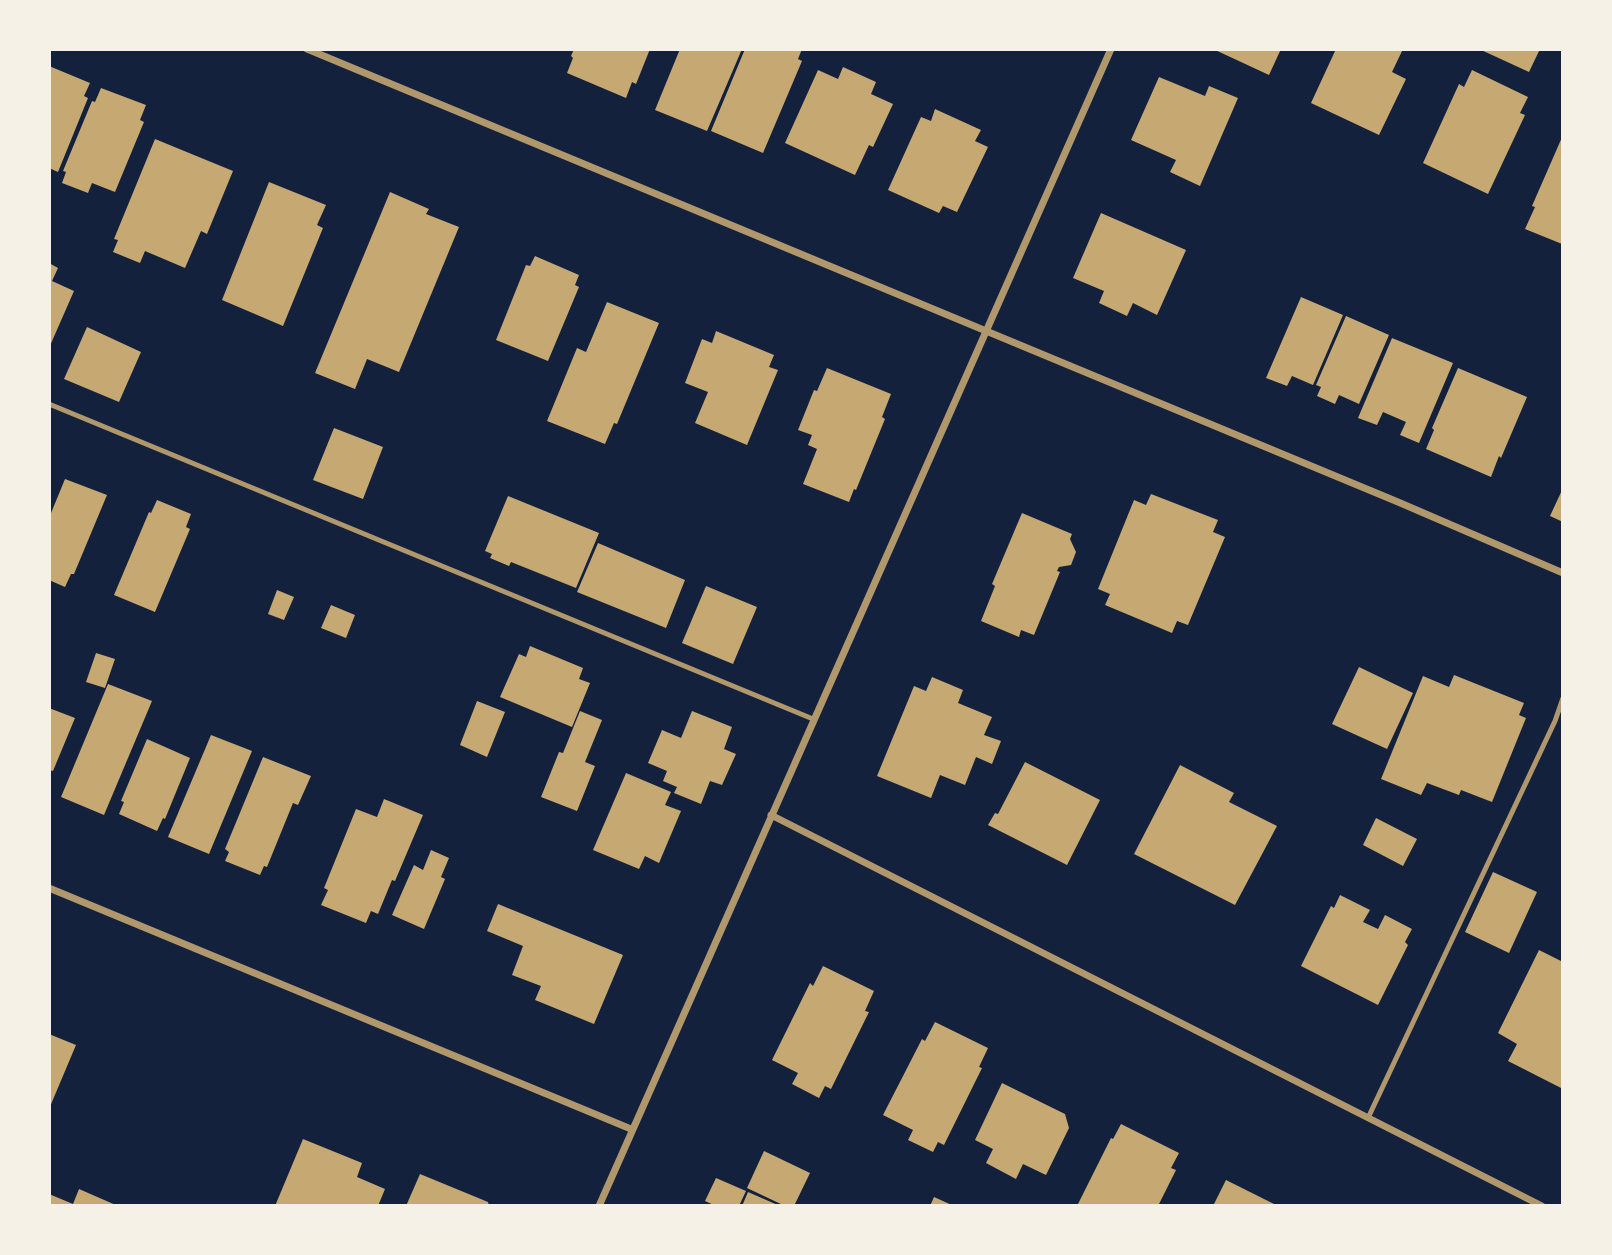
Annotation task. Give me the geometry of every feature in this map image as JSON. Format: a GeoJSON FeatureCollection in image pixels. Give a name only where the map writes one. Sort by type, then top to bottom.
{"type":"FeatureCollection","features":[{"type":"Feature","properties":{"kind":"street"},"geometry":{"type":"LineString","coordinates":[[307,49],[1563,573]]}},
{"type":"Feature","properties":{"kind":"street"},"geometry":{"type":"LineString","coordinates":[[598,1206],[1111,49]]}},
{"type":"Feature","properties":{"kind":"street"},"geometry":{"type":"LineString","coordinates":[[771,815],[1542,1206]]}},
{"type":"Feature","properties":{"kind":"street"},"geometry":{"type":"LineString","coordinates":[[49,888],[631,1129]]}},
{"type":"Feature","properties":{"kind":"lane"},"geometry":{"type":"LineString","coordinates":[[49,404],[813,719]]}},
{"type":"Feature","properties":{"kind":"lane"},"geometry":{"type":"LineString","coordinates":[[1368,1118],[1555,721],[1563,698]]}},
{"type":"Feature","properties":{"kind":"building"},"geometry":{"type":"Polygon","coordinates":[[[574,49],[650,49],[636,84],[632,82],[626,98],[567,73],[574,49]]]}},
{"type":"Feature","properties":{"kind":"building"},"geometry":{"type":"Polygon","coordinates":[[[680,49],[742,49],[707,131],[655,110],[680,49]]]}},
{"type":"Feature","properties":{"kind":"building"},"geometry":{"type":"Polygon","coordinates":[[[745,49],[802,49],[798,59],[802,61],[763,153],[711,131],[745,49]]]}},
{"type":"Feature","properties":{"kind":"building"},"geometry":{"type":"Polygon","coordinates":[[[1213,49],[1281,49],[1269,75],[1213,49]]]}},
{"type":"Feature","properties":{"kind":"building"},"geometry":{"type":"Polygon","coordinates":[[[1336,49],[1403,49],[1392,72],[1406,79],[1379,135],[1311,103],[1336,49]]]}},
{"type":"Feature","properties":{"kind":"building"},"geometry":{"type":"Polygon","coordinates":[[[1479,49],[1540,49],[1529,72],[1479,49]]]}},
{"type":"Feature","properties":{"kind":"building"},"geometry":{"type":"Polygon","coordinates":[[[49,66],[90,83],[84,96],[88,98],[58,172],[49,168],[49,66]]]}},
{"type":"Feature","properties":{"kind":"building"},"geometry":{"type":"Polygon","coordinates":[[[843,67],[876,82],[871,94],[893,104],[873,147],[869,145],[855,175],[785,143],[818,70],[838,79],[843,67]]]}},
{"type":"Feature","properties":{"kind":"building"},"geometry":{"type":"Polygon","coordinates":[[[1472,70],[1528,97],[1520,113],[1525,115],[1488,194],[1423,163],[1459,84],[1464,87],[1472,70]]]}},
{"type":"Feature","properties":{"kind":"building"},"geometry":{"type":"Polygon","coordinates":[[[1159,77],[1205,96],[1209,86],[1238,98],[1200,186],[1170,172],[1176,160],[1131,140],[1159,77]]]}},
{"type":"Feature","properties":{"kind":"building"},"geometry":{"type":"Polygon","coordinates":[[[101,88],[146,105],[140,120],[144,122],[115,192],[92,183],[88,193],[62,183],[66,172],[63,171],[92,101],[95,102],[101,88]]]}},
{"type":"Feature","properties":{"kind":"building"},"geometry":{"type":"Polygon","coordinates":[[[935,109],[981,130],[975,141],[988,147],[957,212],[943,206],[939,213],[888,190],[921,117],[931,121],[935,109]]]}},
{"type":"Feature","properties":{"kind":"building"},"geometry":{"type":"Polygon","coordinates":[[[1563,135],[1562,244],[1525,229],[1535,207],[1532,206],[1563,135]]]}},
{"type":"Feature","properties":{"kind":"building"},"geometry":{"type":"Polygon","coordinates":[[[155,139],[233,171],[207,234],[201,231],[185,268],[145,251],[140,263],[113,252],[118,240],[114,239],[155,139]]]}},
{"type":"Feature","properties":{"kind":"building"},"geometry":{"type":"Polygon","coordinates":[[[269,182],[326,205],[317,225],[323,228],[283,326],[222,300],[269,182]]]}},
{"type":"Feature","properties":{"kind":"building"},"geometry":{"type":"Polygon","coordinates":[[[390,192],[429,209],[426,214],[459,227],[399,372],[367,359],[355,389],[315,373],[390,192]]]}},
{"type":"Feature","properties":{"kind":"building"},"geometry":{"type":"Polygon","coordinates":[[[1101,213],[1186,250],[1157,315],[1133,303],[1127,316],[1099,303],[1104,291],[1073,278],[1101,213]]]}},
{"type":"Feature","properties":{"kind":"building"},"geometry":{"type":"Polygon","coordinates":[[[535,256],[579,275],[575,285],[579,287],[548,361],[496,340],[526,265],[530,266],[535,256]]]}},
{"type":"Feature","properties":{"kind":"building"},"geometry":{"type":"Polygon","coordinates":[[[49,263],[58,268],[52,281],[74,291],[49,348],[49,263]]]}},
{"type":"Feature","properties":{"kind":"building"},"geometry":{"type":"Polygon","coordinates":[[[1301,297],[1343,315],[1313,385],[1292,376],[1287,386],[1266,378],[1301,297]]]}},
{"type":"Feature","properties":{"kind":"building"},"geometry":{"type":"Polygon","coordinates":[[[607,302],[659,323],[617,424],[614,423],[605,444],[547,421],[577,348],[586,352],[607,302]]]}},
{"type":"Feature","properties":{"kind":"building"},"geometry":{"type":"Polygon","coordinates":[[[1346,316],[1389,335],[1359,404],[1339,395],[1335,404],[1317,396],[1321,387],[1316,385],[1346,316]]]}},
{"type":"Feature","properties":{"kind":"building"},"geometry":{"type":"Polygon","coordinates":[[[87,327],[141,352],[119,402],[64,379],[87,327]]]}},
{"type":"Feature","properties":{"kind":"building"},"geometry":{"type":"Polygon","coordinates":[[[716,331],[774,355],[769,367],[778,370],[747,445],[695,423],[708,392],[685,383],[702,339],[712,343],[716,331]]]}},
{"type":"Feature","properties":{"kind":"building"},"geometry":{"type":"Polygon","coordinates":[[[1392,338],[1453,363],[1419,443],[1400,435],[1406,422],[1383,412],[1377,425],[1358,418],[1392,338]]]}},
{"type":"Feature","properties":{"kind":"building"},"geometry":{"type":"Polygon","coordinates":[[[827,368],[891,394],[882,417],[885,419],[849,502],[803,484],[817,449],[808,445],[812,435],[798,430],[814,390],[817,391],[827,368]]]}},
{"type":"Feature","properties":{"kind":"building"},"geometry":{"type":"Polygon","coordinates":[[[1458,368],[1527,397],[1491,477],[1426,449],[1434,430],[1432,428],[1458,368]]]}},
{"type":"Feature","properties":{"kind":"building"},"geometry":{"type":"Polygon","coordinates":[[[334,428],[383,447],[363,499],[313,480],[334,428]]]}},
{"type":"Feature","properties":{"kind":"building"},"geometry":{"type":"Polygon","coordinates":[[[65,479],[107,495],[74,574],[71,574],[65,587],[49,580],[49,518],[65,479]]]}},
{"type":"Feature","properties":{"kind":"building"},"geometry":{"type":"Polygon","coordinates":[[[1563,488],[1563,522],[1550,516],[1563,488]]]}},
{"type":"Feature","properties":{"kind":"building"},"geometry":{"type":"Polygon","coordinates":[[[1151,494],[1218,520],[1213,532],[1225,537],[1188,625],[1177,621],[1172,633],[1105,605],[1110,594],[1098,589],[1134,500],[1146,505],[1151,494]]]}},
{"type":"Feature","properties":{"kind":"building"},"geometry":{"type":"Polygon","coordinates":[[[508,496],[599,533],[576,588],[511,562],[509,566],[490,558],[492,554],[485,551],[508,496]]]}},
{"type":"Feature","properties":{"kind":"building"},"geometry":{"type":"Polygon","coordinates":[[[157,500],[191,514],[186,527],[190,529],[155,612],[114,595],[149,512],[151,513],[157,500]]]}},
{"type":"Feature","properties":{"kind":"building"},"geometry":{"type":"Polygon","coordinates":[[[1022,513],[1072,534],[1070,539],[1076,552],[1071,565],[1059,567],[1057,571],[1060,572],[1034,635],[1021,630],[1019,637],[981,621],[995,586],[992,584],[1022,513]]]}},
{"type":"Feature","properties":{"kind":"building"},"geometry":{"type":"Polygon","coordinates":[[[598,543],[685,580],[666,628],[577,592],[598,543]]]}},
{"type":"Feature","properties":{"kind":"building"},"geometry":{"type":"Polygon","coordinates":[[[706,586],[757,607],[733,664],[682,643],[706,586]]]}},
{"type":"Feature","properties":{"kind":"building"},"geometry":{"type":"Polygon","coordinates":[[[277,590],[294,597],[284,620],[268,614],[277,590]]]}},
{"type":"Feature","properties":{"kind":"building"},"geometry":{"type":"Polygon","coordinates":[[[331,605],[355,615],[346,638],[321,628],[331,605]]]}},
{"type":"Feature","properties":{"kind":"building"},"geometry":{"type":"Polygon","coordinates":[[[530,646],[583,668],[579,679],[590,683],[572,727],[500,697],[519,654],[526,657],[530,646]]]}},
{"type":"Feature","properties":{"kind":"building"},"geometry":{"type":"Polygon","coordinates":[[[96,653],[115,659],[105,688],[86,682],[96,653]]]}},
{"type":"Feature","properties":{"kind":"building"},"geometry":{"type":"Polygon","coordinates":[[[1359,667],[1413,693],[1387,749],[1332,724],[1359,667]]]}},
{"type":"Feature","properties":{"kind":"building"},"geometry":{"type":"Polygon","coordinates":[[[1454,675],[1524,703],[1519,715],[1526,718],[1492,802],[1461,790],[1459,795],[1427,783],[1421,795],[1381,779],[1423,676],[1449,687],[1454,675]]]}},
{"type":"Feature","properties":{"kind":"building"},"geometry":{"type":"Polygon","coordinates":[[[932,677],[963,690],[958,703],[992,717],[984,735],[1001,741],[992,764],[976,757],[965,785],[940,775],[931,798],[877,776],[914,686],[926,691],[932,677]]]}},
{"type":"Feature","properties":{"kind":"building"},"geometry":{"type":"Polygon","coordinates":[[[108,684],[152,701],[104,815],[61,797],[108,684]]]}},
{"type":"Feature","properties":{"kind":"building"},"geometry":{"type":"Polygon","coordinates":[[[477,701],[505,712],[487,757],[460,745],[477,701]]]}},
{"type":"Feature","properties":{"kind":"building"},"geometry":{"type":"Polygon","coordinates":[[[49,708],[75,718],[53,771],[49,770],[49,708]]]}},
{"type":"Feature","properties":{"kind":"building"},"geometry":{"type":"Polygon","coordinates":[[[580,711],[602,720],[585,762],[595,766],[577,811],[541,797],[559,752],[563,753],[580,711]]]}},
{"type":"Feature","properties":{"kind":"building"},"geometry":{"type":"Polygon","coordinates":[[[692,711],[732,727],[724,749],[736,754],[722,785],[710,781],[701,804],[674,793],[677,787],[663,781],[667,771],[648,763],[662,730],[681,738],[692,711]]]}},
{"type":"Feature","properties":{"kind":"building"},"geometry":{"type":"Polygon","coordinates":[[[211,735],[252,751],[209,854],[168,837],[211,735]]]}},
{"type":"Feature","properties":{"kind":"building"},"geometry":{"type":"Polygon","coordinates":[[[147,739],[190,758],[165,819],[163,818],[157,831],[119,814],[124,802],[121,801],[147,739]]]}},
{"type":"Feature","properties":{"kind":"building"},"geometry":{"type":"Polygon","coordinates":[[[263,757],[311,776],[298,805],[293,803],[267,867],[264,866],[260,875],[225,861],[229,852],[225,849],[263,757]]]}},
{"type":"Feature","properties":{"kind":"building"},"geometry":{"type":"Polygon","coordinates":[[[1025,762],[1100,800],[1067,865],[988,825],[995,813],[998,814],[1025,762]]]}},
{"type":"Feature","properties":{"kind":"building"},"geometry":{"type":"Polygon","coordinates":[[[1180,765],[1234,793],[1229,802],[1277,826],[1235,905],[1134,854],[1180,765]]]}},
{"type":"Feature","properties":{"kind":"building"},"geometry":{"type":"Polygon","coordinates":[[[626,773],[671,792],[665,805],[681,811],[659,863],[645,856],[639,869],[593,850],[626,773]]]}},
{"type":"Feature","properties":{"kind":"building"},"geometry":{"type":"Polygon","coordinates":[[[384,799],[423,815],[378,914],[371,911],[366,923],[321,905],[328,890],[324,888],[356,809],[377,817],[384,799]]]}},
{"type":"Feature","properties":{"kind":"building"},"geometry":{"type":"Polygon","coordinates":[[[1376,818],[1417,839],[1403,866],[1363,845],[1376,818]]]}},
{"type":"Feature","properties":{"kind":"building"},"geometry":{"type":"Polygon","coordinates":[[[431,850],[449,858],[441,877],[445,879],[424,929],[392,915],[414,865],[423,870],[431,850]]]}},
{"type":"Feature","properties":{"kind":"building"},"geometry":{"type":"Polygon","coordinates":[[[1493,872],[1537,892],[1509,953],[1465,932],[1493,872]]]}},
{"type":"Feature","properties":{"kind":"building"},"geometry":{"type":"Polygon","coordinates":[[[1340,895],[1370,910],[1363,922],[1378,929],[1385,915],[1412,929],[1405,942],[1408,945],[1378,1005],[1301,966],[1331,906],[1334,908],[1340,895]]]}},
{"type":"Feature","properties":{"kind":"building"},"geometry":{"type":"Polygon","coordinates":[[[498,904],[623,955],[594,1024],[535,1000],[541,986],[512,975],[523,946],[487,931],[498,904]]]}},
{"type":"Feature","properties":{"kind":"building"},"geometry":{"type":"Polygon","coordinates":[[[1539,950],[1563,962],[1563,1089],[1508,1061],[1517,1044],[1498,1033],[1539,950]]]}},
{"type":"Feature","properties":{"kind":"building"},"geometry":{"type":"Polygon","coordinates":[[[823,966],[874,991],[865,1011],[869,1012],[831,1089],[825,1086],[819,1098],[792,1084],[798,1073],[772,1060],[810,983],[813,986],[823,966]]]}},
{"type":"Feature","properties":{"kind":"building"},"geometry":{"type":"Polygon","coordinates":[[[935,1022],[988,1048],[979,1067],[982,1068],[944,1145],[938,1142],[933,1152],[908,1140],[913,1130],[883,1115],[922,1039],[925,1041],[935,1022]]]}},
{"type":"Feature","properties":{"kind":"building"},"geometry":{"type":"Polygon","coordinates":[[[49,1034],[76,1045],[49,1109],[49,1034]]]}},
{"type":"Feature","properties":{"kind":"building"},"geometry":{"type":"Polygon","coordinates":[[[1002,1083],[1065,1114],[1069,1128],[1046,1175],[1023,1164],[1016,1179],[986,1163],[993,1149],[975,1140],[1002,1083]]]}},
{"type":"Feature","properties":{"kind":"building"},"geometry":{"type":"Polygon","coordinates":[[[1121,1124],[1179,1153],[1171,1168],[1176,1170],[1159,1204],[1164,1206],[1077,1206],[1111,1138],[1113,1139],[1121,1124]]]}},
{"type":"Feature","properties":{"kind":"building"},"geometry":{"type":"Polygon","coordinates":[[[303,1139],[362,1163],[357,1177],[385,1189],[378,1206],[275,1206],[303,1139]]]}},
{"type":"Feature","properties":{"kind":"building"},"geometry":{"type":"Polygon","coordinates":[[[764,1151],[810,1173],[794,1206],[785,1206],[747,1188],[764,1151]]]}},
{"type":"Feature","properties":{"kind":"building"},"geometry":{"type":"Polygon","coordinates":[[[420,1174],[488,1202],[489,1206],[406,1206],[420,1174]]]}},
{"type":"Feature","properties":{"kind":"building"},"geometry":{"type":"Polygon","coordinates":[[[716,1178],[746,1191],[739,1206],[716,1206],[705,1201],[716,1178]]]}},
{"type":"Feature","properties":{"kind":"building"},"geometry":{"type":"Polygon","coordinates":[[[1226,1180],[1278,1206],[1213,1206],[1226,1180]]]}},
{"type":"Feature","properties":{"kind":"building"},"geometry":{"type":"Polygon","coordinates":[[[79,1189],[118,1206],[49,1206],[49,1194],[73,1204],[79,1189]]]}},
{"type":"Feature","properties":{"kind":"building"},"geometry":{"type":"Polygon","coordinates":[[[748,1192],[780,1206],[742,1206],[748,1192]]]}},
{"type":"Feature","properties":{"kind":"building"},"geometry":{"type":"Polygon","coordinates":[[[934,1197],[954,1206],[930,1206],[934,1197]]]}}]}
